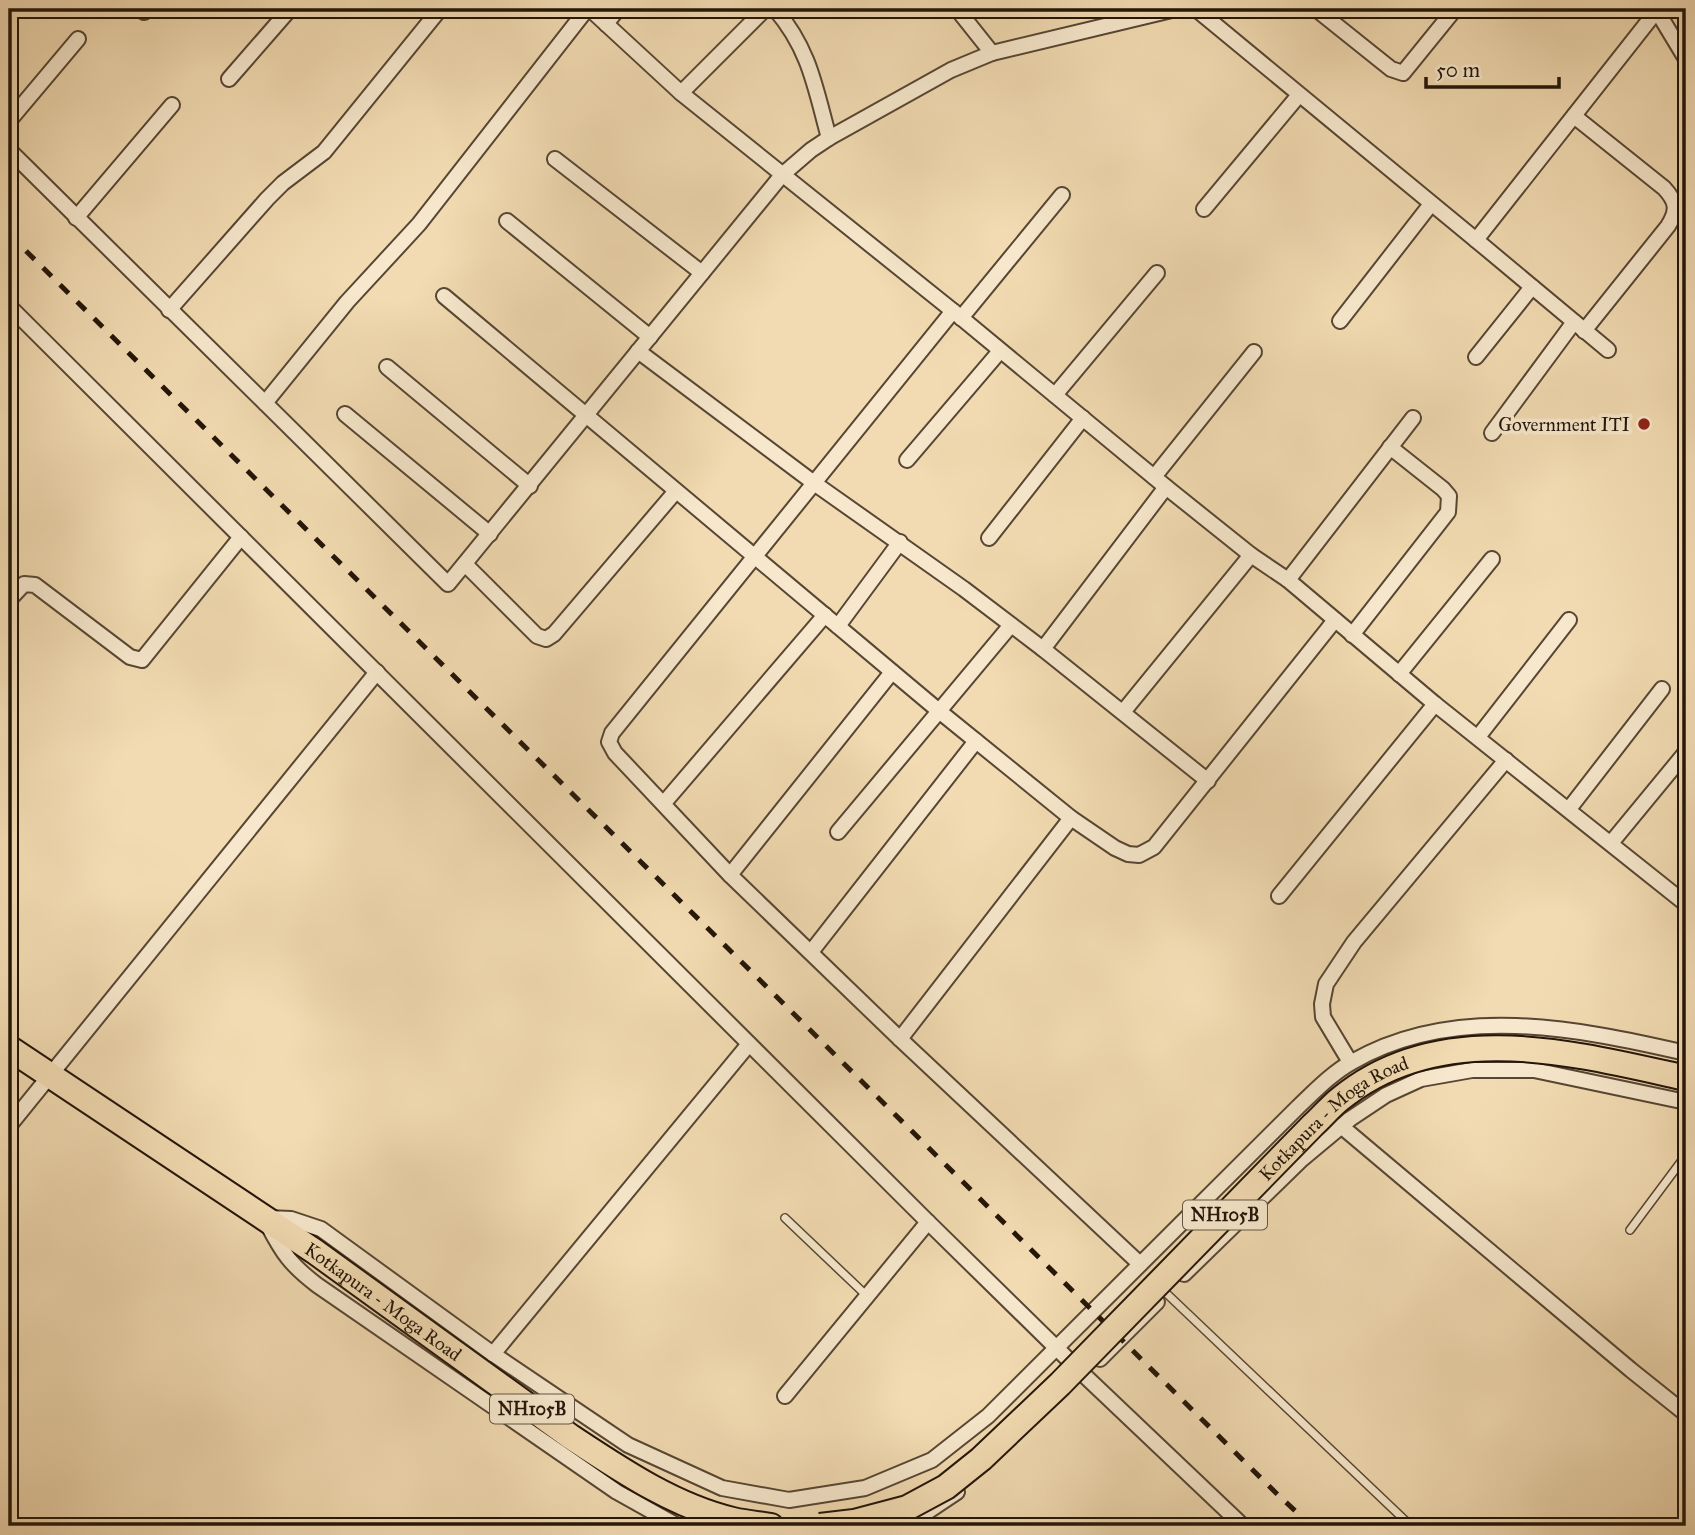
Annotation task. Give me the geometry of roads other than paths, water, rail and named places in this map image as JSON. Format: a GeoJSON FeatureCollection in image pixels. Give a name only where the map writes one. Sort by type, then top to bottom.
{"type":"FeatureCollection","features":[{"type":"Feature","properties":{"kind":"highway","name":"Kotkapura - Moga Road"},"geometry":{"type":"LineString","coordinates":[[820,1526],[854,1522],[907,1508],[946,1487],[981,1459],[1060,1384],[1312,1125],[1341,1098],[1375,1078],[1407,1062],[1440,1054],[1477,1048],[1525,1047],[1574,1054],[1686,1078]]}},
{"type":"Feature","properties":{"kind":"highway","name":"Kotkapura - Moga Road"},"geometry":{"type":"LineString","coordinates":[[9,1048],[314,1251],[609,1462],[684,1503],[733,1520],[771,1526]]}},
{"type":"Feature","properties":{"kind":"street"},"geometry":{"type":"LineString","coordinates":[[229,79],[290,9]]}},
{"type":"Feature","properties":{"kind":"street"},"geometry":{"type":"LineString","coordinates":[[169,310],[282,183],[324,152],[440,9]]}},
{"type":"Feature","properties":{"kind":"street"},"geometry":{"type":"LineString","coordinates":[[265,402],[347,302],[419,224],[588,9],[681,93],[782,176],[1686,904]]}},
{"type":"Feature","properties":{"kind":"street"},"geometry":{"type":"LineString","coordinates":[[606,24],[618,9]]}},
{"type":"Feature","properties":{"kind":"street"},"geometry":{"type":"LineString","coordinates":[[681,93],[765,9]]}},
{"type":"Feature","properties":{"kind":"street"},"geometry":{"type":"LineString","coordinates":[[775,9],[792,29],[804,52],[829,138]]}},
{"type":"Feature","properties":{"kind":"street"},"geometry":{"type":"LineString","coordinates":[[957,9],[992,53]]}},
{"type":"Feature","properties":{"kind":"street"},"geometry":{"type":"LineString","coordinates":[[9,150],[448,584],[782,176],[811,150],[951,70],[992,53],[1176,9]]}},
{"type":"Feature","properties":{"kind":"street"},"geometry":{"type":"LineString","coordinates":[[1195,9],[1608,350]]}},
{"type":"Feature","properties":{"kind":"street"},"geometry":{"type":"LineString","coordinates":[[1316,9],[1391,69],[1404,73],[1455,9]]}},
{"type":"Feature","properties":{"kind":"street"},"geometry":{"type":"LineString","coordinates":[[1476,240],[1657,10],[1686,60]]}},
{"type":"Feature","properties":{"kind":"street"},"geometry":{"type":"LineString","coordinates":[[9,121],[78,39]]}},
{"type":"Feature","properties":{"kind":"street"},"geometry":{"type":"LineString","coordinates":[[1204,209],[1299,95]]}},
{"type":"Feature","properties":{"kind":"street"},"geometry":{"type":"LineString","coordinates":[[76,218],[172,105]]}},
{"type":"Feature","properties":{"kind":"street"},"geometry":{"type":"LineString","coordinates":[[1492,433],[1579,326],[1675,215],[1673,197],[1664,188],[1574,116]]}},
{"type":"Feature","properties":{"kind":"street"},"geometry":{"type":"LineString","coordinates":[[555,159],[702,273]]}},
{"type":"Feature","properties":{"kind":"street"},"geometry":{"type":"LineString","coordinates":[[1062,195],[814,483],[610,737],[609,742],[615,753],[730,874],[1140,1264]]}},
{"type":"Feature","properties":{"kind":"street"},"geometry":{"type":"LineString","coordinates":[[1340,321],[1432,204]]}},
{"type":"Feature","properties":{"kind":"street"},"geometry":{"type":"LineString","coordinates":[[507,221],[650,337]]}},
{"type":"Feature","properties":{"kind":"street"},"geometry":{"type":"LineString","coordinates":[[1055,395],[1157,273]]}},
{"type":"Feature","properties":{"kind":"street"},"geometry":{"type":"LineString","coordinates":[[1476,358],[1531,287]]}},
{"type":"Feature","properties":{"kind":"street"},"geometry":{"type":"LineString","coordinates":[[444,296],[939,711],[1071,818],[1115,848],[1139,855],[1154,847],[1335,620]]}},
{"type":"Feature","properties":{"kind":"street"},"geometry":{"type":"LineString","coordinates":[[9,306],[928,1222],[1243,1526]]}},
{"type":"Feature","properties":{"kind":"street"},"geometry":{"type":"LineString","coordinates":[[638,351],[814,483],[900,542],[1012,625],[1208,781]]}},
{"type":"Feature","properties":{"kind":"street"},"geometry":{"type":"LineString","coordinates":[[907,460],[1000,351]]}},
{"type":"Feature","properties":{"kind":"street"},"geometry":{"type":"LineString","coordinates":[[1154,477],[1254,352]]}},
{"type":"Feature","properties":{"kind":"street"},"geometry":{"type":"LineString","coordinates":[[387,367],[530,486]]}},
{"type":"Feature","properties":{"kind":"street"},"geometry":{"type":"LineString","coordinates":[[345,414],[489,534]]}},
{"type":"Feature","properties":{"kind":"street"},"geometry":{"type":"LineString","coordinates":[[989,538],[1083,418]]}},
{"type":"Feature","properties":{"kind":"street"},"geometry":{"type":"LineString","coordinates":[[1287,580],[1413,418]]}},
{"type":"Feature","properties":{"kind":"street"},"geometry":{"type":"LineString","coordinates":[[1352,635],[1448,512],[1449,496],[1443,489],[1390,447]]}},
{"type":"Feature","properties":{"kind":"street"},"geometry":{"type":"LineString","coordinates":[[1043,649],[1166,486]]}},
{"type":"Feature","properties":{"kind":"street"},"geometry":{"type":"LineString","coordinates":[[465,564],[537,636],[546,639],[554,634],[676,491]]}},
{"type":"Feature","properties":{"kind":"street"},"geometry":{"type":"LineString","coordinates":[[9,600],[24,584],[35,584],[130,657],[142,660],[242,537]]}},
{"type":"Feature","properties":{"kind":"street"},"geometry":{"type":"LineString","coordinates":[[838,626],[900,542]]}},
{"type":"Feature","properties":{"kind":"street"},"geometry":{"type":"LineString","coordinates":[[1123,712],[1251,555]]}},
{"type":"Feature","properties":{"kind":"street"},"geometry":{"type":"LineString","coordinates":[[1399,674],[1492,559]]}},
{"type":"Feature","properties":{"kind":"street"},"geometry":{"type":"LineString","coordinates":[[664,803],[825,615]]}},
{"type":"Feature","properties":{"kind":"street"},"geometry":{"type":"LineString","coordinates":[[1478,737],[1569,620]]}},
{"type":"Feature","properties":{"kind":"street"},"geometry":{"type":"LineString","coordinates":[[838,832],[1012,625]]}},
{"type":"Feature","properties":{"kind":"street"},"geometry":{"type":"LineString","coordinates":[[9,1126],[377,672]]}},
{"type":"Feature","properties":{"kind":"street"},"geometry":{"type":"LineString","coordinates":[[730,874],[892,672]]}},
{"type":"Feature","properties":{"kind":"street"},"geometry":{"type":"LineString","coordinates":[[1569,809],[1662,689]]}},
{"type":"Feature","properties":{"kind":"street"},"geometry":{"type":"LineString","coordinates":[[1279,896],[1435,704]]}},
{"type":"Feature","properties":{"kind":"street"},"geometry":{"type":"LineString","coordinates":[[811,952],[976,741]]}},
{"type":"Feature","properties":{"kind":"street"},"geometry":{"type":"LineString","coordinates":[[1611,843],[1686,752]]}},
{"type":"Feature","properties":{"kind":"street"},"geometry":{"type":"LineString","coordinates":[[1350,1062],[1323,1017],[1322,1004],[1326,984],[1354,942],[1507,760]]}},
{"type":"Feature","properties":{"kind":"street"},"geometry":{"type":"LineString","coordinates":[[900,1038],[1071,818]]}},
{"type":"Feature","properties":{"kind":"street"},"geometry":{"type":"LineString","coordinates":[[264,1218],[291,1219],[321,1229],[492,1354],[628,1445],[722,1488],[789,1500],[865,1488],[932,1460],[988,1416],[1298,1107],[1350,1062],[1389,1043],[1425,1033],[1462,1027],[1517,1025],[1588,1034],[1686,1053]]}},
{"type":"Feature","properties":{"kind":"street"},"geometry":{"type":"LineString","coordinates":[[492,1354],[749,1044]]}},
{"type":"Feature","properties":{"kind":"street"},"geometry":{"type":"LineString","coordinates":[[906,1526],[951,1497],[1017,1442],[1302,1159],[1341,1126],[1386,1095],[1409,1084],[1447,1073],[1472,1070],[1534,1070],[1686,1102]]}},
{"type":"Feature","properties":{"kind":"street"},"geometry":{"type":"LineString","coordinates":[[1341,1126],[1630,1370],[1686,1414]]}},
{"type":"Feature","properties":{"kind":"street"},"geometry":{"type":"LineString","coordinates":[[264,1218],[294,1268],[617,1492],[678,1526]]}},
{"type":"Feature","properties":{"kind":"street"},"geometry":{"type":"LineString","coordinates":[[785,1395],[928,1222]]}},
{"type":"Feature","properties":{"kind":"lane"},"geometry":{"type":"LineString","coordinates":[[1630,1230],[1686,1154]]}},
{"type":"Feature","properties":{"kind":"lane"},"geometry":{"type":"LineString","coordinates":[[785,1218],[867,1296]]}},
{"type":"Feature","properties":{"kind":"lane"},"geometry":{"type":"LineString","coordinates":[[1166,1293],[1411,1526]]}},
{"type":"Feature","properties":{"kind":"railway"},"geometry":{"type":"LineString","coordinates":[[9,234],[1312,1526]]}},
{"type":"Feature","properties":{"kind":"place","name":"Government ITI"},"geometry":{"type":"Point","coordinates":[1644,424]}}]}
